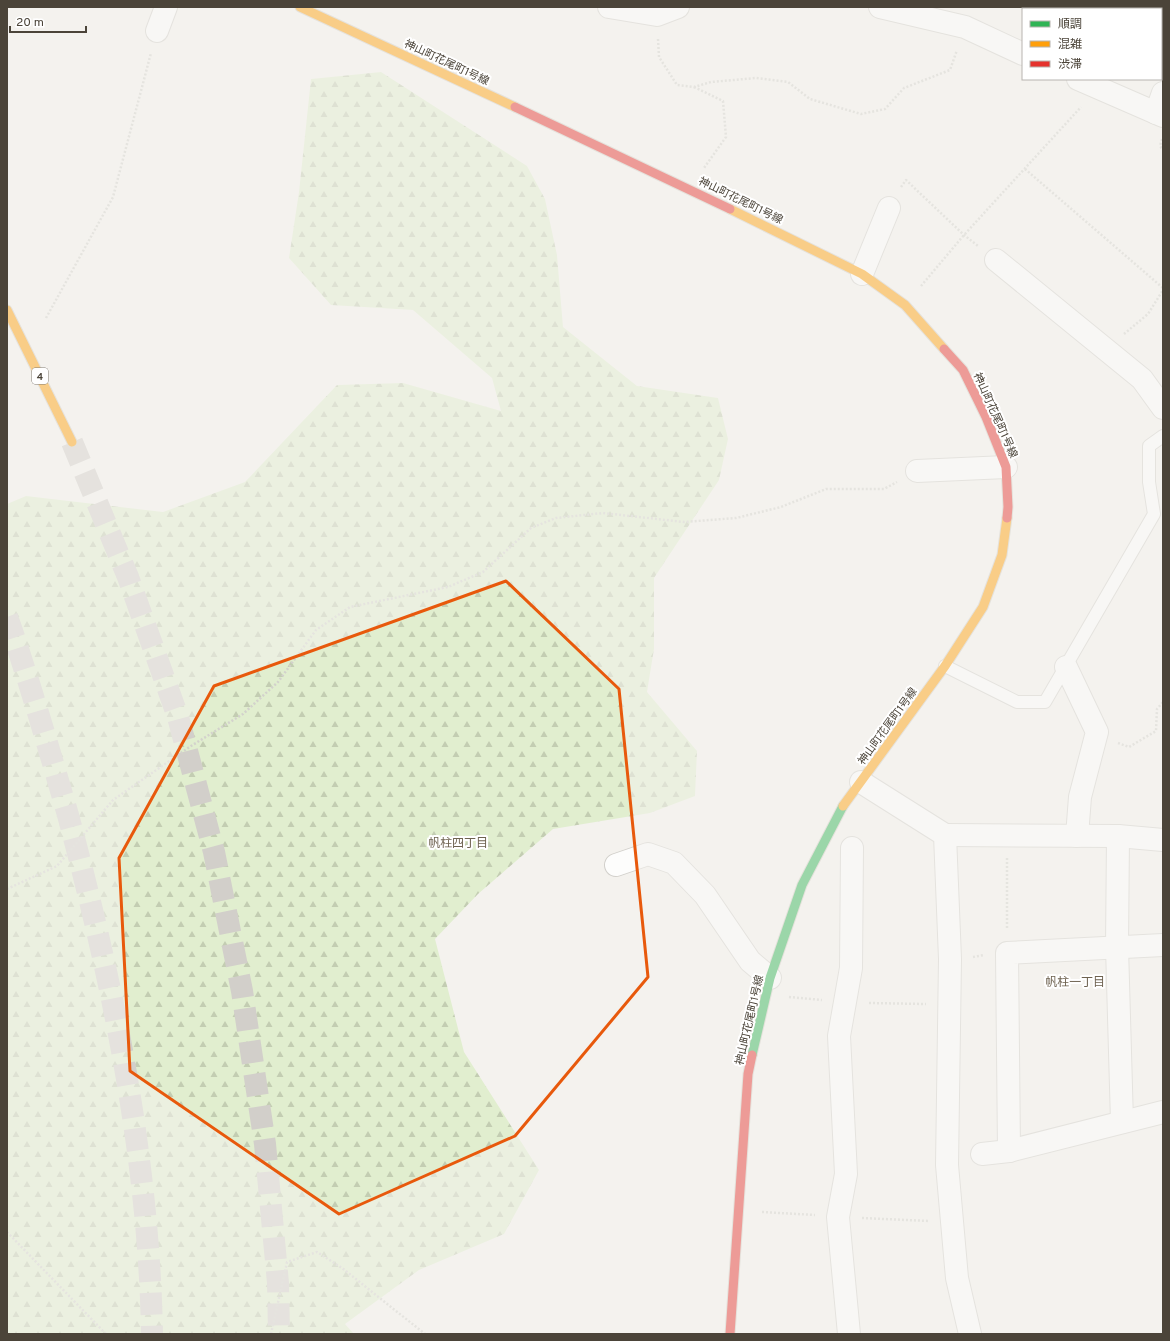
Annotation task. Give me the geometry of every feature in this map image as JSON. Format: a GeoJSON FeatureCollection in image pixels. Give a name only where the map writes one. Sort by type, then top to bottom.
{"type":"FeatureCollection","features":[{"type":"Feature","properties":{"kind":"main road","name":"神山町花尾町1号線"},"geometry":{"type":"LineString","coordinates":[[300,7],[690,189],[862,274],[905,305],[963,370],[986,418],[1006,467],[1008,507],[1002,555],[983,607],[945,666],[839,811],[802,885],[770,978],[748,1074],[730,1334]]}},
{"type":"Feature","properties":{"kind":"main road","name":"4"},"geometry":{"type":"LineString","coordinates":[[7,310],[72,442]]}},
{"type":"Feature","properties":{"kind":"street"},"geometry":{"type":"LineString","coordinates":[[157,31],[166,7]]}},
{"type":"Feature","properties":{"kind":"street"},"geometry":{"type":"LineString","coordinates":[[610,7],[657,15],[678,7]]}},
{"type":"Feature","properties":{"kind":"street"},"geometry":{"type":"LineString","coordinates":[[880,7],[965,27],[1022,54]]}},
{"type":"Feature","properties":{"kind":"street"},"geometry":{"type":"LineString","coordinates":[[1080,80],[1098,88],[1161,107]]}},
{"type":"Feature","properties":{"kind":"street"},"geometry":{"type":"LineString","coordinates":[[862,274],[888,208]]}},
{"type":"Feature","properties":{"kind":"street"},"geometry":{"type":"LineString","coordinates":[[996,260],[1142,379],[1163,408]]}},
{"type":"Feature","properties":{"kind":"street"},"geometry":{"type":"LineString","coordinates":[[917,471],[1006,467]]}},
{"type":"Feature","properties":{"kind":"street"},"geometry":{"type":"LineString","coordinates":[[1066,667],[1098,732],[1080,797],[1077,836]]}},
{"type":"Feature","properties":{"kind":"street"},"geometry":{"type":"LineString","coordinates":[[861,782],[946,835],[1118,836],[1163,840]]}},
{"type":"Feature","properties":{"kind":"street"},"geometry":{"type":"LineString","coordinates":[[946,835],[957,1278],[970,1334]]}},
{"type":"Feature","properties":{"kind":"street"},"geometry":{"type":"LineString","coordinates":[[1118,836],[1117,947],[1122,1122]]}},
{"type":"Feature","properties":{"kind":"street"},"geometry":{"type":"LineString","coordinates":[[849,1334],[838,1217],[846,1174],[839,1036],[851,968],[852,848]]}},
{"type":"Feature","properties":{"kind":"street"},"geometry":{"type":"LineString","coordinates":[[616,865],[648,854],[674,863],[705,895],[750,961],[770,978]]}},
{"type":"Feature","properties":{"kind":"street"},"geometry":{"type":"LineString","coordinates":[[1008,1151],[1007,953],[1163,945]]}},
{"type":"Feature","properties":{"kind":"street"},"geometry":{"type":"LineString","coordinates":[[982,1154],[1008,1151],[1163,1112]]}},
{"type":"Feature","properties":{"kind":"lane"},"geometry":{"type":"LineString","coordinates":[[945,666],[1017,702],[1045,702],[1154,514],[1149,482],[1149,446],[1163,436]]}},
{"type":"Feature","properties":{"kind":"path"},"geometry":{"type":"LineString","coordinates":[[657,15],[659,57],[676,85],[694,87],[723,101],[726,136],[690,189]]}},
{"type":"Feature","properties":{"kind":"path"},"geometry":{"type":"LineString","coordinates":[[694,87],[711,82],[756,78],[788,82],[810,99],[861,114],[884,109],[904,88],[950,70],[965,27]]}},
{"type":"Feature","properties":{"kind":"path"},"geometry":{"type":"LineString","coordinates":[[46,318],[113,197],[157,31]]}},
{"type":"Feature","properties":{"kind":"path"},"geometry":{"type":"LineString","coordinates":[[905,305],[964,235],[1098,88]]}},
{"type":"Feature","properties":{"kind":"path"},"geometry":{"type":"LineString","coordinates":[[1163,137],[1160,146],[1163,150]]}},
{"type":"Feature","properties":{"kind":"path"},"geometry":{"type":"LineString","coordinates":[[1025,169],[1163,289],[1148,314],[1106,349]]}},
{"type":"Feature","properties":{"kind":"path"},"geometry":{"type":"LineString","coordinates":[[906,180],[964,235],[996,260]]}},
{"type":"Feature","properties":{"kind":"path"},"geometry":{"type":"LineString","coordinates":[[7,890],[57,866],[113,800],[191,746],[244,714],[278,682],[316,630],[350,607],[448,588],[483,572],[531,528],[556,518],[603,513],[684,522],[736,518],[781,507],[826,489],[884,489],[917,471]]}},
{"type":"Feature","properties":{"kind":"path"},"geometry":{"type":"LineString","coordinates":[[1098,732],[1112,742],[1129,747],[1156,731],[1157,709],[1163,702]]}},
{"type":"Feature","properties":{"kind":"path"},"geometry":{"type":"LineString","coordinates":[[950,959],[1007,953],[1007,835]]}},
{"type":"Feature","properties":{"kind":"path"},"geometry":{"type":"LineString","coordinates":[[7,1232],[106,1334]]}},
{"type":"Feature","properties":{"kind":"path"},"geometry":{"type":"LineString","coordinates":[[271,1334],[286,1262],[317,1252],[342,1268],[425,1334]]}},
{"type":"Feature","properties":{"kind":"highlighted area"},"geometry":{"type":"Polygon","coordinates":[[[506,581],[619,689],[648,977],[515,1136],[339,1214],[130,1071],[119,858],[214,686],[506,581]]]}},
{"type":"Feature","properties":{"kind":"green space"},"geometry":{"type":"Polygon","coordinates":[[[381,72],[527,166],[545,199],[557,255],[563,327],[637,386],[718,398],[728,439],[719,480],[654,578],[654,649],[647,692],[697,751],[695,796],[650,813],[553,829],[478,894],[435,939],[464,1052],[539,1170],[504,1234],[419,1270],[345,1324],[354,1334],[7,1334],[7,504],[26,496],[163,512],[245,482],[337,385],[403,383],[501,411],[492,378],[413,310],[331,305],[289,258],[299,192],[311,79],[381,72]]]}},
{"type":"Feature","properties":{"kind":"tunnel"},"geometry":{"type":"LineString","coordinates":[[72,442],[128,577],[178,717],[214,852],[242,991],[265,1144],[278,1283],[279,1334]]}},
{"type":"Feature","properties":{"kind":"tunnel"},"geometry":{"type":"LineString","coordinates":[[7,617],[33,697],[68,815],[100,943],[114,1007],[126,1072],[144,1202],[152,1334]]}},
{"type":"Feature","properties":{"kind":"traffic: fast"},"geometry":{"type":"LineString","coordinates":[[752,1055],[770,978],[802,885],[843,806]]}},
{"type":"Feature","properties":{"kind":"traffic: slow"},"geometry":{"type":"LineString","coordinates":[[300,7],[515,107]]}},
{"type":"Feature","properties":{"kind":"traffic: slow"},"geometry":{"type":"LineString","coordinates":[[730,209],[862,274],[905,305],[944,349]]}},
{"type":"Feature","properties":{"kind":"traffic: slow"},"geometry":{"type":"LineString","coordinates":[[7,310],[72,442]]}},
{"type":"Feature","properties":{"kind":"traffic: slow"},"geometry":{"type":"LineString","coordinates":[[843,806],[945,666],[983,607],[1002,555],[1007,518]]}},
{"type":"Feature","properties":{"kind":"traffic: jam"},"geometry":{"type":"LineString","coordinates":[[515,107],[730,209]]}},
{"type":"Feature","properties":{"kind":"traffic: jam"},"geometry":{"type":"LineString","coordinates":[[944,349],[963,370],[986,417],[1006,467],[1008,507],[1007,518]]}},
{"type":"Feature","properties":{"kind":"traffic: jam"},"geometry":{"type":"LineString","coordinates":[[730,1334],[748,1074],[752,1055]]}},
{"type":"Feature","properties":{"kind":"district","name":"帆柱四丁目"},"geometry":{"type":"Point","coordinates":[458,843]}},
{"type":"Feature","properties":{"kind":"district","name":"帆柱一丁目"},"geometry":{"type":"Point","coordinates":[1075,982]}}]}
